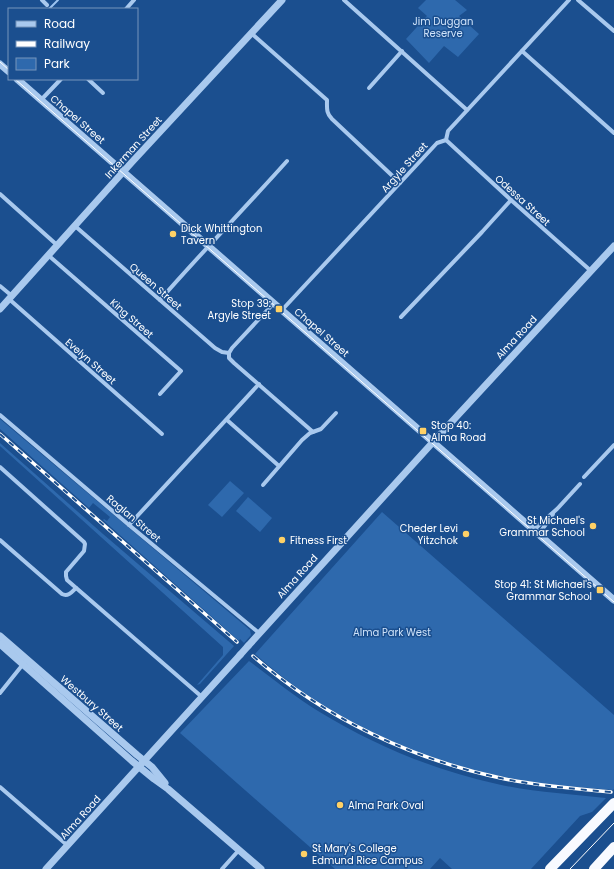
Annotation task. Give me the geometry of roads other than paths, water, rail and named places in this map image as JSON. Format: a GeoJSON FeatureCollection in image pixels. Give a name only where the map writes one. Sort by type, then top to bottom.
{"type":"FeatureCollection","features":[{"type":"Feature","properties":{"kind":"highway"},"geometry":{"type":"LineString","coordinates":[[550,869],[613,805]]}},
{"type":"Feature","properties":{"kind":"highway"},"geometry":{"type":"LineString","coordinates":[[594,869],[614,847]]}},
{"type":"Feature","properties":{"kind":"street"},"geometry":{"type":"LineString","coordinates":[[42,0],[47,5]]}},
{"type":"Feature","properties":{"kind":"street"},"geometry":{"type":"LineString","coordinates":[[127,8],[134,0]]}},
{"type":"Feature","properties":{"kind":"street","name":"Inkerman Street"},"geometry":{"type":"LineString","coordinates":[[0,309],[123,172],[282,0]]}},
{"type":"Feature","properties":{"kind":"street"},"geometry":{"type":"LineString","coordinates":[[344,0],[467,110]]}},
{"type":"Feature","properties":{"kind":"street","name":"Argyle Street"},"geometry":{"type":"LineString","coordinates":[[282,310],[437,143],[446,140],[448,131],[569,0]]}},
{"type":"Feature","properties":{"kind":"street"},"geometry":{"type":"LineString","coordinates":[[578,0],[614,31]]}},
{"type":"Feature","properties":{"kind":"street"},"geometry":{"type":"LineString","coordinates":[[251,33],[327,100],[326,110],[329,116],[400,183]]}},
{"type":"Feature","properties":{"kind":"street"},"geometry":{"type":"LineString","coordinates":[[369,88],[402,51]]}},
{"type":"Feature","properties":{"kind":"street"},"geometry":{"type":"LineString","coordinates":[[522,51],[614,133]]}},
{"type":"Feature","properties":{"kind":"street"},"geometry":{"type":"LineString","coordinates":[[0,64],[8,71]]}},
{"type":"Feature","properties":{"kind":"street","name":"Chapel Street"},"geometry":{"type":"LineString","coordinates":[[18,80],[614,600]]}},
{"type":"Feature","properties":{"kind":"street"},"geometry":{"type":"LineString","coordinates":[[41,100],[60,80]]}},
{"type":"Feature","properties":{"kind":"street"},"geometry":{"type":"LineString","coordinates":[[89,80],[103,92]]}},
{"type":"Feature","properties":{"kind":"street","name":"Odessa Street"},"geometry":{"type":"LineString","coordinates":[[446,140],[591,271]]}},
{"type":"Feature","properties":{"kind":"street"},"geometry":{"type":"LineString","coordinates":[[160,300],[287,161]]}},
{"type":"Feature","properties":{"kind":"street"},"geometry":{"type":"LineString","coordinates":[[0,194],[57,245]]}},
{"type":"Feature","properties":{"kind":"street"},"geometry":{"type":"LineString","coordinates":[[400,317],[511,200]]}},
{"type":"Feature","properties":{"kind":"street","name":"Queen Street"},"geometry":{"type":"LineString","coordinates":[[75,226],[215,348],[222,352],[229,353]]}},
{"type":"Feature","properties":{"kind":"street","name":"Alma Road"},"geometry":{"type":"LineString","coordinates":[[46,869],[433,442],[614,246]]}},
{"type":"Feature","properties":{"kind":"street","name":"King Street"},"geometry":{"type":"LineString","coordinates":[[48,256],[181,371],[160,394]]}},
{"type":"Feature","properties":{"kind":"street","name":"Evelyn Street"},"geometry":{"type":"LineString","coordinates":[[0,286],[10,298],[162,434]]}},
{"type":"Feature","properties":{"kind":"street"},"geometry":{"type":"LineString","coordinates":[[274,303],[232,348],[229,353],[230,360],[313,432]]}},
{"type":"Feature","properties":{"kind":"street"},"geometry":{"type":"LineString","coordinates":[[129,525],[259,384]]}},
{"type":"Feature","properties":{"kind":"street"},"geometry":{"type":"LineString","coordinates":[[263,485],[306,436],[321,429],[336,413]]}},
{"type":"Feature","properties":{"kind":"street","name":"Raglan Street"},"geometry":{"type":"LineString","coordinates":[[0,415],[259,633]]}},
{"type":"Feature","properties":{"kind":"street"},"geometry":{"type":"LineString","coordinates":[[227,420],[279,466]]}},
{"type":"Feature","properties":{"kind":"street"},"geometry":{"type":"LineString","coordinates":[[584,477],[614,445]]}},
{"type":"Feature","properties":{"kind":"street"},"geometry":{"type":"LineString","coordinates":[[0,467],[84,542],[85,548],[67,570],[67,580],[202,697]]}},
{"type":"Feature","properties":{"kind":"street"},"geometry":{"type":"LineString","coordinates":[[536,532],[580,484]]}},
{"type":"Feature","properties":{"kind":"street"},"geometry":{"type":"LineString","coordinates":[[0,540],[62,594],[70,594],[76,588]]}},
{"type":"Feature","properties":{"kind":"street","name":"Westbury Street"},"geometry":{"type":"LineString","coordinates":[[0,636],[25,662],[132,761],[142,763],[154,779],[168,788],[261,869]]}},
{"type":"Feature","properties":{"kind":"street","name":"Westbury Street"},"geometry":{"type":"LineString","coordinates":[[0,644],[25,662]]}},
{"type":"Feature","properties":{"kind":"street"},"geometry":{"type":"LineString","coordinates":[[0,693],[25,662]]}},
{"type":"Feature","properties":{"kind":"street"},"geometry":{"type":"LineString","coordinates":[[0,787],[67,845]]}},
{"type":"Feature","properties":{"kind":"street"},"geometry":{"type":"LineString","coordinates":[[222,869],[239,850]]}},
{"type":"Feature","properties":{"kind":"waterway"},"geometry":{"type":"LineString","coordinates":[[50,8],[58,0]]}},
{"type":"Feature","properties":{"kind":"tram line"},"geometry":{"type":"LineString","coordinates":[[0,62],[8,69]]}},
{"type":"Feature","properties":{"kind":"tram line"},"geometry":{"type":"LineString","coordinates":[[16,80],[614,602]]}},
{"type":"Feature","properties":{"kind":"tram line"},"geometry":{"type":"LineString","coordinates":[[570,869],[614,823]]}},
{"type":"Feature","properties":{"kind":"railway"},"geometry":{"type":"LineString","coordinates":[[0,434],[237,642]]}},
{"type":"Feature","properties":{"kind":"railway"},"geometry":{"type":"LineString","coordinates":[[253,656],[310,699],[372,734],[404,748],[471,771],[505,779],[544,785],[611,792]]}},
{"type":"Feature","properties":{"kind":"place","name":"Dick Whittington Tavern"},"geometry":{"type":"Point","coordinates":[173,234]}},
{"type":"Feature","properties":{"kind":"place","name":"Stop 39: Argyle Street"},"geometry":{"type":"Point","coordinates":[279,309]}},
{"type":"Feature","properties":{"kind":"place","name":"Stop 40: Alma Road"},"geometry":{"type":"Point","coordinates":[423,431]}},
{"type":"Feature","properties":{"kind":"place","name":"St Michael's Grammar School"},"geometry":{"type":"Point","coordinates":[593,526]}},
{"type":"Feature","properties":{"kind":"place","name":"Cheder Levi Yitzchok"},"geometry":{"type":"Point","coordinates":[466,534]}},
{"type":"Feature","properties":{"kind":"place","name":"Fitness First"},"geometry":{"type":"Point","coordinates":[282,540]}},
{"type":"Feature","properties":{"kind":"place","name":"Stop 41: St Michael's Grammar School"},"geometry":{"type":"Point","coordinates":[600,590]}},
{"type":"Feature","properties":{"kind":"place","name":"Alma Park Oval"},"geometry":{"type":"Point","coordinates":[340,805]}},
{"type":"Feature","properties":{"kind":"place","name":"St Mary's College Edmund Rice Campus"},"geometry":{"type":"Point","coordinates":[304,854]}},
{"type":"Feature","properties":{"kind":"park label","name":"Jim Duggan Reserve"},"geometry":{"type":"Point","coordinates":[443,26]}},
{"type":"Feature","properties":{"kind":"park label","name":"Alma Park West"},"geometry":{"type":"Point","coordinates":[392,632]}}]}
